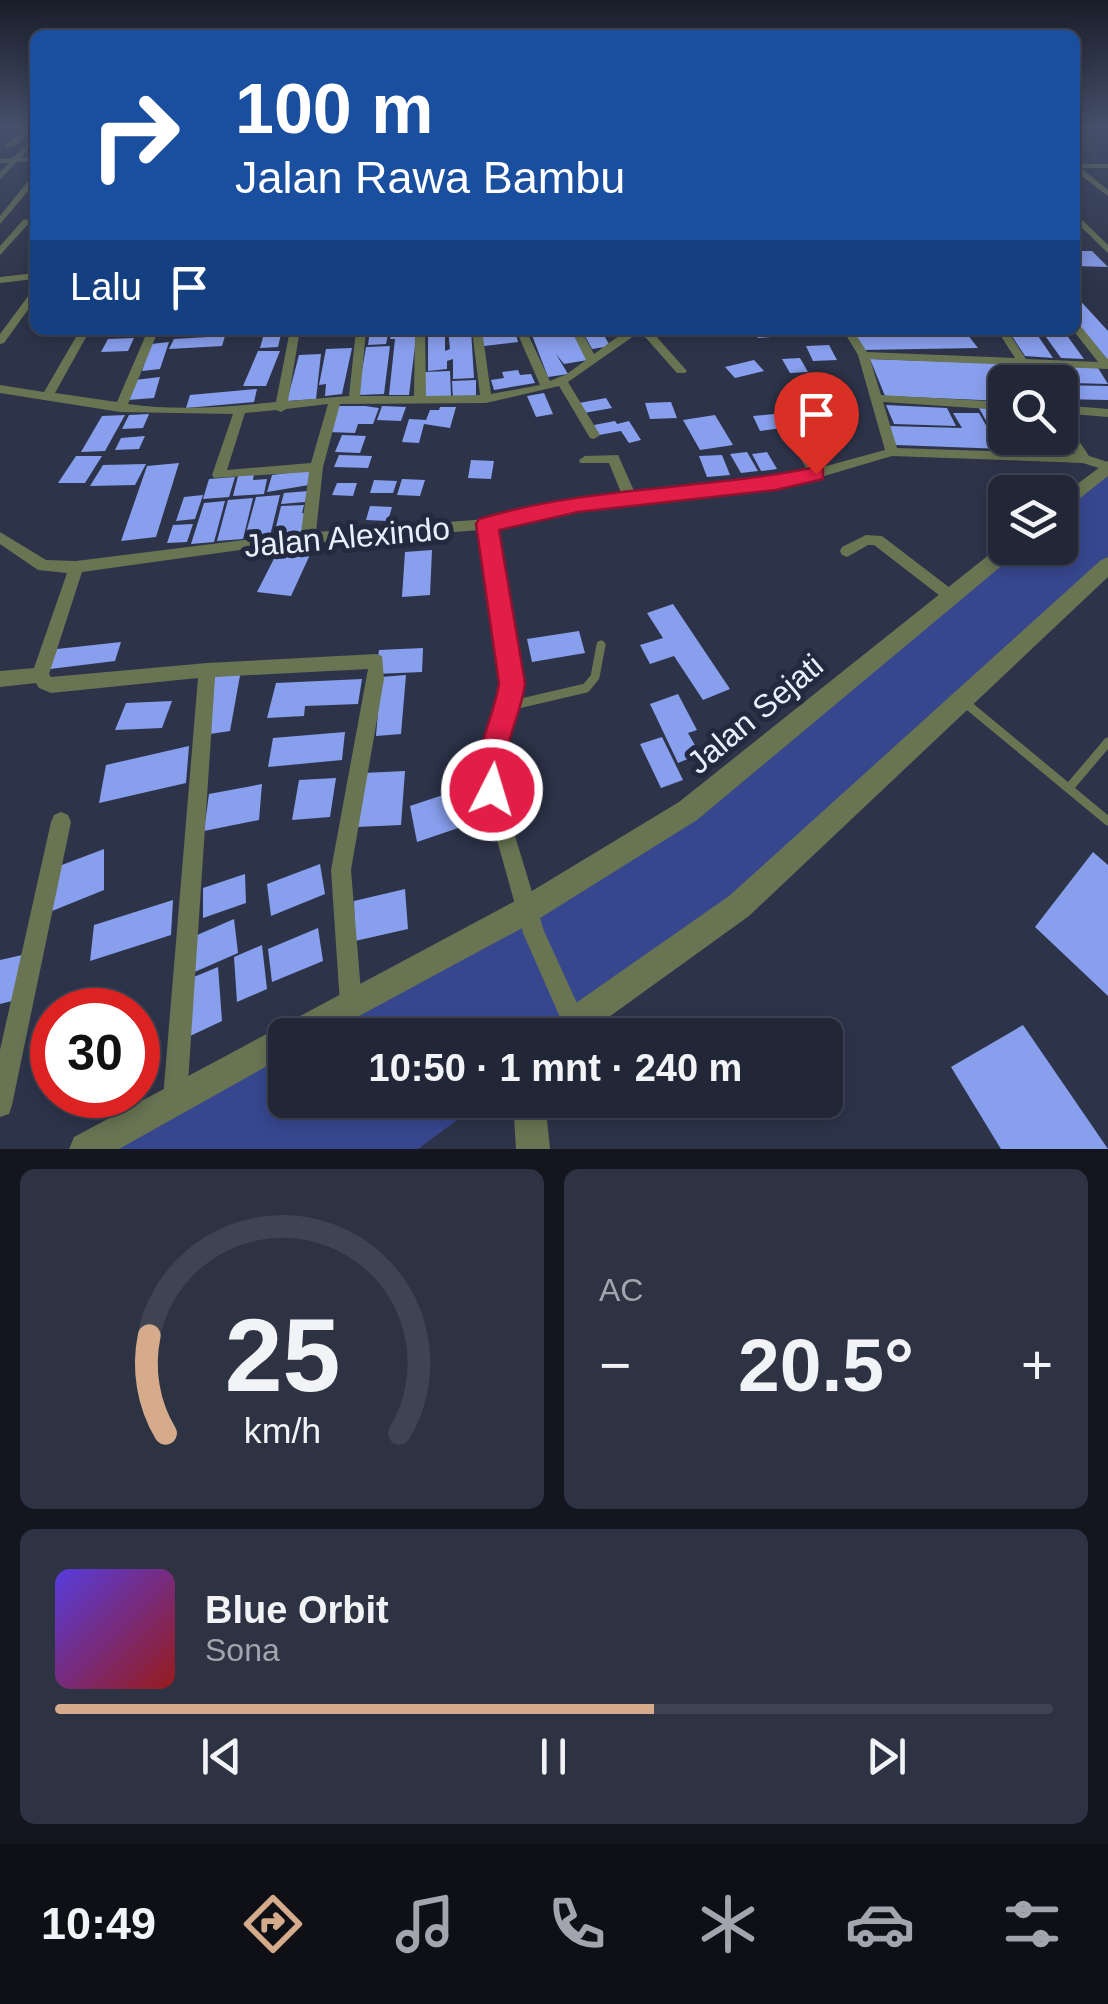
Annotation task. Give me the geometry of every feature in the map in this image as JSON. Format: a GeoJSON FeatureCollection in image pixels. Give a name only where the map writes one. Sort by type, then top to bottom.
{"type":"FeatureCollection","features":[{"type":"Feature","properties":{"kind":"street"},"geometry":{"type":"LineString","coordinates":[[0,222],[30,184]]}},
{"type":"Feature","properties":{"kind":"street"},"geometry":{"type":"LineString","coordinates":[[0,222],[30,221]]}},
{"type":"Feature","properties":{"kind":"street"},"geometry":{"type":"LineString","coordinates":[[1080,221],[1108,250]]}},
{"type":"Feature","properties":{"kind":"street"},"geometry":{"type":"LineString","coordinates":[[0,252],[30,222]]}},
{"type":"Feature","properties":{"kind":"street"},"geometry":{"type":"LineString","coordinates":[[0,280],[30,277]]}},
{"type":"Feature","properties":{"kind":"street"},"geometry":{"type":"LineString","coordinates":[[0,342],[30,300]]}},
{"type":"Feature","properties":{"kind":"street"},"geometry":{"type":"LineString","coordinates":[[1080,332],[1107,366]]}},
{"type":"Feature","properties":{"kind":"street"},"geometry":{"type":"LineString","coordinates":[[48,395],[83,335]]}},
{"type":"Feature","properties":{"kind":"street"},"geometry":{"type":"LineString","coordinates":[[120,408],[151,335]]}},
{"type":"Feature","properties":{"kind":"street"},"geometry":{"type":"LineString","coordinates":[[281,408],[293,335]]}},
{"type":"Feature","properties":{"kind":"street"},"geometry":{"type":"LineString","coordinates":[[354,400],[360,335]]}},
{"type":"Feature","properties":{"kind":"street"},"geometry":{"type":"LineString","coordinates":[[420,335],[420,399]]}},
{"type":"Feature","properties":{"kind":"street"},"geometry":{"type":"LineString","coordinates":[[478,335],[486,399]]}},
{"type":"Feature","properties":{"kind":"street"},"geometry":{"type":"LineString","coordinates":[[523,335],[548,386]]}},
{"type":"Feature","properties":{"kind":"street"},"geometry":{"type":"LineString","coordinates":[[579,335],[592,360]]}},
{"type":"Feature","properties":{"kind":"street"},"geometry":{"type":"LineString","coordinates":[[0,388],[120,408],[240,410],[334,400],[486,399],[548,386],[628,335]]}},
{"type":"Feature","properties":{"kind":"street"},"geometry":{"type":"LineString","coordinates":[[648,335],[682,371]]}},
{"type":"Feature","properties":{"kind":"street"},"geometry":{"type":"LineString","coordinates":[[851,335],[878,398],[892,452]]}},
{"type":"Feature","properties":{"kind":"street"},"geometry":{"type":"LineString","coordinates":[[1005,335],[1024,363]]}},
{"type":"Feature","properties":{"kind":"street"},"geometry":{"type":"LineString","coordinates":[[863,356],[1107,366]]}},
{"type":"Feature","properties":{"kind":"street"},"geometry":{"type":"LineString","coordinates":[[561,380],[594,435]]}},
{"type":"Feature","properties":{"kind":"street"},"geometry":{"type":"LineString","coordinates":[[878,398],[988,405]]}},
{"type":"Feature","properties":{"kind":"street"},"geometry":{"type":"LineString","coordinates":[[308,537],[316,467],[334,400]]}},
{"type":"Feature","properties":{"kind":"street"},"geometry":{"type":"LineString","coordinates":[[240,410],[219,475],[316,467]]}},
{"type":"Feature","properties":{"kind":"street"},"geometry":{"type":"LineString","coordinates":[[1078,410],[1108,413]]}},
{"type":"Feature","properties":{"kind":"street"},"geometry":{"type":"LineString","coordinates":[[791,433],[816,474]]}},
{"type":"Feature","properties":{"kind":"street"},"geometry":{"type":"LineString","coordinates":[[1078,450],[1084,459]]}},
{"type":"Feature","properties":{"kind":"street"},"geometry":{"type":"LineString","coordinates":[[487,524],[568,506],[816,474],[892,452],[1084,459],[1108,467]]}},
{"type":"Feature","properties":{"kind":"street"},"geometry":{"type":"LineString","coordinates":[[584,460],[614,458],[631,499]]}},
{"type":"Feature","properties":{"kind":"street"},"geometry":{"type":"LineString","coordinates":[[1078,491],[1108,467]]}},
{"type":"Feature","properties":{"kind":"street","name":"Jalan Alexindo"},"geometry":{"type":"LineString","coordinates":[[0,537],[43,566],[76,567],[308,537],[487,524],[512,683],[509,706],[492,758],[492,790],[565,1018]]}},
{"type":"Feature","properties":{"kind":"street"},"geometry":{"type":"LineString","coordinates":[[847,551],[866,540],[877,540],[949,595]]}},
{"type":"Feature","properties":{"kind":"street","name":"Jalan Sejati"},"geometry":{"type":"LineString","coordinates":[[324,1018],[531,921],[688,811],[988,565]]}},
{"type":"Feature","properties":{"kind":"street"},"geometry":{"type":"LineString","coordinates":[[584,1018],[739,906],[1108,565]]}},
{"type":"Feature","properties":{"kind":"street"},"geometry":{"type":"LineString","coordinates":[[76,567],[40,674],[45,684],[376,661],[376,680],[341,870],[351,1004]]}},
{"type":"Feature","properties":{"kind":"street"},"geometry":{"type":"LineString","coordinates":[[175,1098],[207,670]]}},
{"type":"Feature","properties":{"kind":"street"},"geometry":{"type":"LineString","coordinates":[[0,678],[40,674]]}},
{"type":"Feature","properties":{"kind":"street"},"geometry":{"type":"LineString","coordinates":[[0,1105],[62,822]]}},
{"type":"Feature","properties":{"kind":"street"},"geometry":{"type":"LineString","coordinates":[[86,1149],[268,1048]]}},
{"type":"Feature","properties":{"kind":"street"},"geometry":{"type":"LineString","coordinates":[[530,1118],[533,1149]]}},
{"type":"Feature","properties":{"kind":"lane"},"geometry":{"type":"LineString","coordinates":[[509,706],[586,688],[596,678],[601,645]]}},
{"type":"Feature","properties":{"kind":"lane"},"geometry":{"type":"LineString","coordinates":[[963,701],[1108,822]]}},
{"type":"Feature","properties":{"kind":"lane"},"geometry":{"type":"LineString","coordinates":[[1069,788],[1108,742]]}},
{"type":"Feature","properties":{"kind":"water"},"geometry":{"type":"Polygon","coordinates":[[[1108,467],[1108,565],[865,792],[584,1018],[322,1018],[681,816],[988,564],[1078,565],[1078,491],[1108,467]]]}},
{"type":"Feature","properties":{"kind":"water"},"geometry":{"type":"Polygon","coordinates":[[[268,1048],[268,1118],[460,1118],[418,1149],[86,1149],[142,1118],[160,1118],[160,1108],[268,1048]]]}},
{"type":"Feature","properties":{"kind":"building"},"geometry":{"type":"Polygon","coordinates":[[[1080,251],[1092,251],[1108,267],[1080,266],[1080,251]]]}},
{"type":"Feature","properties":{"kind":"building"},"geometry":{"type":"Polygon","coordinates":[[[1080,300],[1108,331],[1108,360],[1080,327],[1080,300]]]}},
{"type":"Feature","properties":{"kind":"building"},"geometry":{"type":"Polygon","coordinates":[[[264,335],[281,335],[278,347],[260,348],[264,335]]]}},
{"type":"Feature","properties":{"kind":"building"},"geometry":{"type":"Polygon","coordinates":[[[369,335],[388,335],[386,344],[368,345],[369,335]]]}},
{"type":"Feature","properties":{"kind":"building"},"geometry":{"type":"Polygon","coordinates":[[[391,335],[416,335],[409,395],[389,395],[395,339],[390,339],[391,335]]]}},
{"type":"Feature","properties":{"kind":"building"},"geometry":{"type":"Polygon","coordinates":[[[428,335],[445,335],[445,351],[450,349],[449,335],[471,335],[474,378],[453,379],[453,359],[447,361],[447,369],[428,371],[428,335]]]}},
{"type":"Feature","properties":{"kind":"building"},"geometry":{"type":"Polygon","coordinates":[[[516,335],[518,342],[484,346],[481,336],[516,335]]]}},
{"type":"Feature","properties":{"kind":"building"},"geometry":{"type":"Polygon","coordinates":[[[532,335],[575,335],[588,360],[564,364],[556,354],[568,374],[548,377],[532,335]]]}},
{"type":"Feature","properties":{"kind":"building"},"geometry":{"type":"Polygon","coordinates":[[[585,335],[604,335],[610,346],[592,349],[585,335]]]}},
{"type":"Feature","properties":{"kind":"building"},"geometry":{"type":"Polygon","coordinates":[[[855,335],[968,335],[978,348],[861,350],[855,335]]]}},
{"type":"Feature","properties":{"kind":"building"},"geometry":{"type":"Polygon","coordinates":[[[1011,335],[1037,335],[1053,358],[1025,356],[1011,335]]]}},
{"type":"Feature","properties":{"kind":"building"},"geometry":{"type":"Polygon","coordinates":[[[1045,335],[1067,335],[1084,359],[1061,358],[1045,335]]]}},
{"type":"Feature","properties":{"kind":"building"},"geometry":{"type":"Polygon","coordinates":[[[225,336],[222,346],[169,349],[174,339],[225,336]]]}},
{"type":"Feature","properties":{"kind":"building"},"geometry":{"type":"Polygon","coordinates":[[[134,338],[128,351],[101,352],[108,339],[134,338]]]}},
{"type":"Feature","properties":{"kind":"building"},"geometry":{"type":"Polygon","coordinates":[[[169,342],[160,369],[142,371],[151,344],[169,342]]]}},
{"type":"Feature","properties":{"kind":"building"},"geometry":{"type":"Polygon","coordinates":[[[829,345],[837,360],[813,361],[806,346],[829,345]]]}},
{"type":"Feature","properties":{"kind":"building"},"geometry":{"type":"Polygon","coordinates":[[[390,346],[384,394],[358,395],[366,347],[390,346]]]}},
{"type":"Feature","properties":{"kind":"building"},"geometry":{"type":"Polygon","coordinates":[[[352,348],[342,394],[325,396],[326,384],[319,385],[326,349],[352,348]]]}},
{"type":"Feature","properties":{"kind":"building"},"geometry":{"type":"Polygon","coordinates":[[[258,351],[280,351],[266,386],[243,386],[258,351]]]}},
{"type":"Feature","properties":{"kind":"building"},"geometry":{"type":"Polygon","coordinates":[[[321,354],[316,399],[287,401],[299,355],[321,354]]]}},
{"type":"Feature","properties":{"kind":"building"},"geometry":{"type":"Polygon","coordinates":[[[800,358],[808,372],[790,373],[782,359],[800,358]]]}},
{"type":"Feature","properties":{"kind":"building"},"geometry":{"type":"Polygon","coordinates":[[[870,359],[1019,365],[988,365],[988,400],[885,396],[870,359]]]}},
{"type":"Feature","properties":{"kind":"building"},"geometry":{"type":"Polygon","coordinates":[[[754,360],[764,371],[735,378],[725,367],[754,360]]]}},
{"type":"Feature","properties":{"kind":"building"},"geometry":{"type":"Polygon","coordinates":[[[1078,367],[1098,368],[1108,384],[1078,383],[1078,367]]]}},
{"type":"Feature","properties":{"kind":"building"},"geometry":{"type":"Polygon","coordinates":[[[518,370],[520,375],[531,374],[535,383],[494,390],[491,380],[504,378],[502,372],[518,370]]]}},
{"type":"Feature","properties":{"kind":"building"},"geometry":{"type":"Polygon","coordinates":[[[450,371],[451,397],[425,399],[425,372],[450,371]]]}},
{"type":"Feature","properties":{"kind":"building"},"geometry":{"type":"Polygon","coordinates":[[[160,377],[154,398],[128,400],[135,380],[160,377]]]}},
{"type":"Feature","properties":{"kind":"building"},"geometry":{"type":"Polygon","coordinates":[[[476,380],[476,397],[453,399],[452,381],[476,380]]]}},
{"type":"Feature","properties":{"kind":"building"},"geometry":{"type":"Polygon","coordinates":[[[1078,385],[1108,386],[1108,400],[1078,399],[1078,385]]]}},
{"type":"Feature","properties":{"kind":"building"},"geometry":{"type":"Polygon","coordinates":[[[257,389],[254,402],[186,408],[190,395],[257,389]]]}},
{"type":"Feature","properties":{"kind":"building"},"geometry":{"type":"Polygon","coordinates":[[[544,393],[553,414],[536,417],[527,396],[544,393]]]}},
{"type":"Feature","properties":{"kind":"building"},"geometry":{"type":"Polygon","coordinates":[[[606,398],[612,408],[584,413],[579,403],[606,398]]]}},
{"type":"Feature","properties":{"kind":"building"},"geometry":{"type":"Polygon","coordinates":[[[671,402],[677,418],[650,419],[645,403],[671,402]]]}},
{"type":"Feature","properties":{"kind":"building"},"geometry":{"type":"Polygon","coordinates":[[[886,405],[947,408],[956,426],[894,424],[886,405]]]}},
{"type":"Feature","properties":{"kind":"building"},"geometry":{"type":"Polygon","coordinates":[[[339,406],[379,408],[373,424],[358,424],[355,433],[328,432],[339,406]]]}},
{"type":"Feature","properties":{"kind":"building"},"geometry":{"type":"Polygon","coordinates":[[[382,406],[406,407],[401,421],[377,420],[382,406]]]}},
{"type":"Feature","properties":{"kind":"building"},"geometry":{"type":"Polygon","coordinates":[[[456,407],[450,428],[424,424],[419,443],[402,442],[409,419],[426,420],[430,410],[456,407]]]}},
{"type":"Feature","properties":{"kind":"building"},"geometry":{"type":"Polygon","coordinates":[[[979,408],[988,408],[988,424],[979,408]]]}},
{"type":"Feature","properties":{"kind":"building"},"geometry":{"type":"Polygon","coordinates":[[[953,413],[979,413],[988,429],[988,448],[896,445],[888,426],[962,428],[953,413]]]}},
{"type":"Feature","properties":{"kind":"building"},"geometry":{"type":"Polygon","coordinates":[[[149,414],[143,428],[122,429],[129,415],[149,414]]]}},
{"type":"Feature","properties":{"kind":"building"},"geometry":{"type":"Polygon","coordinates":[[[774,414],[782,428],[760,431],[753,416],[774,414]]]}},
{"type":"Feature","properties":{"kind":"building"},"geometry":{"type":"Polygon","coordinates":[[[125,415],[105,451],[81,452],[102,416],[125,415]]]}},
{"type":"Feature","properties":{"kind":"building"},"geometry":{"type":"Polygon","coordinates":[[[715,415],[733,445],[700,450],[683,420],[715,415]]]}},
{"type":"Feature","properties":{"kind":"building"},"geometry":{"type":"Polygon","coordinates":[[[629,421],[641,440],[629,443],[621,431],[599,435],[594,425],[629,421]]]}},
{"type":"Feature","properties":{"kind":"building"},"geometry":{"type":"Polygon","coordinates":[[[342,435],[366,436],[360,453],[335,452],[342,435]]]}},
{"type":"Feature","properties":{"kind":"building"},"geometry":{"type":"Polygon","coordinates":[[[145,436],[139,449],[115,450],[121,438],[145,436]]]}},
{"type":"Feature","properties":{"kind":"building"},"geometry":{"type":"Polygon","coordinates":[[[747,452],[758,471],[741,473],[730,454],[747,452]]]}},
{"type":"Feature","properties":{"kind":"building"},"geometry":{"type":"Polygon","coordinates":[[[767,452],[777,469],[761,471],[752,454],[767,452]]]}},
{"type":"Feature","properties":{"kind":"building"},"geometry":{"type":"Polygon","coordinates":[[[339,455],[372,456],[368,468],[334,467],[339,455]]]}},
{"type":"Feature","properties":{"kind":"building"},"geometry":{"type":"Polygon","coordinates":[[[722,455],[730,475],[707,477],[699,456],[722,455]]]}},
{"type":"Feature","properties":{"kind":"building"},"geometry":{"type":"Polygon","coordinates":[[[76,456],[102,456],[85,483],[58,483],[76,456]]]}},
{"type":"Feature","properties":{"kind":"building"},"geometry":{"type":"Polygon","coordinates":[[[471,460],[494,461],[491,479],[468,478],[471,460]]]}},
{"type":"Feature","properties":{"kind":"building"},"geometry":{"type":"Polygon","coordinates":[[[179,463],[156,537],[121,541],[147,466],[179,463]]]}},
{"type":"Feature","properties":{"kind":"building"},"geometry":{"type":"Polygon","coordinates":[[[146,464],[135,485],[90,486],[103,465],[146,464]]]}},
{"type":"Feature","properties":{"kind":"building"},"geometry":{"type":"Polygon","coordinates":[[[312,470],[309,485],[267,492],[272,475],[312,470]]]}},
{"type":"Feature","properties":{"kind":"building"},"geometry":{"type":"Polygon","coordinates":[[[254,474],[253,480],[267,479],[264,494],[233,496],[238,476],[254,474]]]}},
{"type":"Feature","properties":{"kind":"building"},"geometry":{"type":"Polygon","coordinates":[[[235,477],[229,497],[203,499],[209,479],[235,477]]]}},
{"type":"Feature","properties":{"kind":"building"},"geometry":{"type":"Polygon","coordinates":[[[402,479],[425,480],[420,496],[397,495],[402,479]]]}},
{"type":"Feature","properties":{"kind":"building"},"geometry":{"type":"Polygon","coordinates":[[[374,480],[397,481],[393,493],[370,493],[374,480]]]}},
{"type":"Feature","properties":{"kind":"building"},"geometry":{"type":"Polygon","coordinates":[[[337,483],[357,483],[353,496],[332,495],[337,483]]]}},
{"type":"Feature","properties":{"kind":"building"},"geometry":{"type":"Polygon","coordinates":[[[308,491],[305,502],[281,504],[284,493],[308,491]]]}},
{"type":"Feature","properties":{"kind":"building"},"geometry":{"type":"Polygon","coordinates":[[[203,495],[195,519],[176,521],[184,497],[203,495]]]}},
{"type":"Feature","properties":{"kind":"building"},"geometry":{"type":"Polygon","coordinates":[[[280,495],[270,536],[245,537],[256,497],[280,495]]]}},
{"type":"Feature","properties":{"kind":"building"},"geometry":{"type":"Polygon","coordinates":[[[253,498],[243,539],[217,541],[228,500],[253,498]]]}},
{"type":"Feature","properties":{"kind":"building"},"geometry":{"type":"Polygon","coordinates":[[[225,501],[214,542],[191,544],[204,503],[225,501]]]}},
{"type":"Feature","properties":{"kind":"building"},"geometry":{"type":"Polygon","coordinates":[[[304,505],[302,513],[307,514],[303,533],[274,535],[281,506],[304,505]]]}},
{"type":"Feature","properties":{"kind":"building"},"geometry":{"type":"Polygon","coordinates":[[[370,506],[392,507],[388,521],[366,520],[370,506]]]}},
{"type":"Feature","properties":{"kind":"building"},"geometry":{"type":"Polygon","coordinates":[[[193,524],[187,542],[167,543],[173,525],[193,524]]]}},
{"type":"Feature","properties":{"kind":"building"},"geometry":{"type":"Polygon","coordinates":[[[282,543],[314,546],[291,596],[257,592],[282,543]]]}},
{"type":"Feature","properties":{"kind":"building"},"geometry":{"type":"Polygon","coordinates":[[[432,550],[430,595],[402,597],[405,552],[432,550]]]}},
{"type":"Feature","properties":{"kind":"building"},"geometry":{"type":"Polygon","coordinates":[[[673,604],[730,689],[703,700],[674,656],[650,664],[640,645],[663,638],[647,613],[673,604]]]}},
{"type":"Feature","properties":{"kind":"building"},"geometry":{"type":"Polygon","coordinates":[[[579,631],[585,653],[532,662],[527,639],[579,631]]]}},
{"type":"Feature","properties":{"kind":"building"},"geometry":{"type":"Polygon","coordinates":[[[121,642],[115,661],[50,669],[57,649],[121,642]]]}},
{"type":"Feature","properties":{"kind":"building"},"geometry":{"type":"Polygon","coordinates":[[[423,648],[422,672],[376,674],[379,650],[423,648]]]}},
{"type":"Feature","properties":{"kind":"building"},"geometry":{"type":"Polygon","coordinates":[[[241,670],[230,731],[203,735],[216,673],[241,670]]]}},
{"type":"Feature","properties":{"kind":"building"},"geometry":{"type":"Polygon","coordinates":[[[406,675],[401,734],[376,736],[381,677],[406,675]]]}},
{"type":"Feature","properties":{"kind":"building"},"geometry":{"type":"Polygon","coordinates":[[[362,679],[358,704],[305,706],[304,716],[267,718],[276,683],[362,679]]]}},
{"type":"Feature","properties":{"kind":"building"},"geometry":{"type":"Polygon","coordinates":[[[678,694],[697,730],[688,733],[700,754],[678,763],[650,704],[678,694]]]}},
{"type":"Feature","properties":{"kind":"building"},"geometry":{"type":"Polygon","coordinates":[[[172,701],[162,728],[115,730],[126,703],[172,701]]]}},
{"type":"Feature","properties":{"kind":"building"},"geometry":{"type":"Polygon","coordinates":[[[345,732],[342,760],[268,767],[273,738],[345,732]]]}},
{"type":"Feature","properties":{"kind":"building"},"geometry":{"type":"Polygon","coordinates":[[[662,737],[683,780],[661,788],[640,744],[662,737]]]}},
{"type":"Feature","properties":{"kind":"building"},"geometry":{"type":"Polygon","coordinates":[[[189,746],[186,783],[99,803],[106,765],[189,746]]]}},
{"type":"Feature","properties":{"kind":"building"},"geometry":{"type":"Polygon","coordinates":[[[405,771],[401,825],[356,827],[363,773],[405,771]]]}},
{"type":"Feature","properties":{"kind":"building"},"geometry":{"type":"Polygon","coordinates":[[[336,778],[330,817],[292,820],[299,780],[336,778]]]}},
{"type":"Feature","properties":{"kind":"building"},"geometry":{"type":"Polygon","coordinates":[[[262,784],[259,820],[204,831],[209,794],[262,784]]]}},
{"type":"Feature","properties":{"kind":"building"},"geometry":{"type":"Polygon","coordinates":[[[467,787],[476,822],[417,842],[410,806],[467,787]]]}},
{"type":"Feature","properties":{"kind":"building"},"geometry":{"type":"Polygon","coordinates":[[[104,849],[104,890],[52,911],[54,868],[104,849]]]}},
{"type":"Feature","properties":{"kind":"building"},"geometry":{"type":"Polygon","coordinates":[[[1093,852],[1108,865],[1108,996],[1035,927],[1093,852]]]}},
{"type":"Feature","properties":{"kind":"building"},"geometry":{"type":"Polygon","coordinates":[[[320,864],[325,894],[271,916],[267,884],[320,864]]]}},
{"type":"Feature","properties":{"kind":"building"},"geometry":{"type":"Polygon","coordinates":[[[245,874],[246,903],[203,918],[203,888],[245,874]]]}},
{"type":"Feature","properties":{"kind":"building"},"geometry":{"type":"Polygon","coordinates":[[[405,889],[408,929],[355,941],[354,901],[405,889]]]}},
{"type":"Feature","properties":{"kind":"building"},"geometry":{"type":"Polygon","coordinates":[[[173,900],[171,935],[90,961],[94,925],[173,900]]]}},
{"type":"Feature","properties":{"kind":"building"},"geometry":{"type":"Polygon","coordinates":[[[234,919],[238,953],[190,974],[188,939],[234,919]]]}},
{"type":"Feature","properties":{"kind":"building"},"geometry":{"type":"Polygon","coordinates":[[[318,928],[323,961],[272,982],[268,949],[318,928]]]}},
{"type":"Feature","properties":{"kind":"building"},"geometry":{"type":"Polygon","coordinates":[[[262,945],[267,989],[237,1002],[234,957],[262,945]]]}},
{"type":"Feature","properties":{"kind":"building"},"geometry":{"type":"Polygon","coordinates":[[[31,953],[20,999],[0,1004],[0,960],[31,953]]]}},
{"type":"Feature","properties":{"kind":"building"},"geometry":{"type":"Polygon","coordinates":[[[218,967],[222,1021],[188,1037],[184,981],[218,967]]]}},
{"type":"Feature","properties":{"kind":"building"},"geometry":{"type":"Polygon","coordinates":[[[1023,1025],[1108,1149],[1001,1149],[951,1067],[1023,1025]]]}},
{"type":"Feature","properties":{"kind":"route"},"geometry":{"type":"LineString","coordinates":[[492,790],[492,758],[509,706],[512,683],[487,524],[578,505],[816,474]]}}]}
